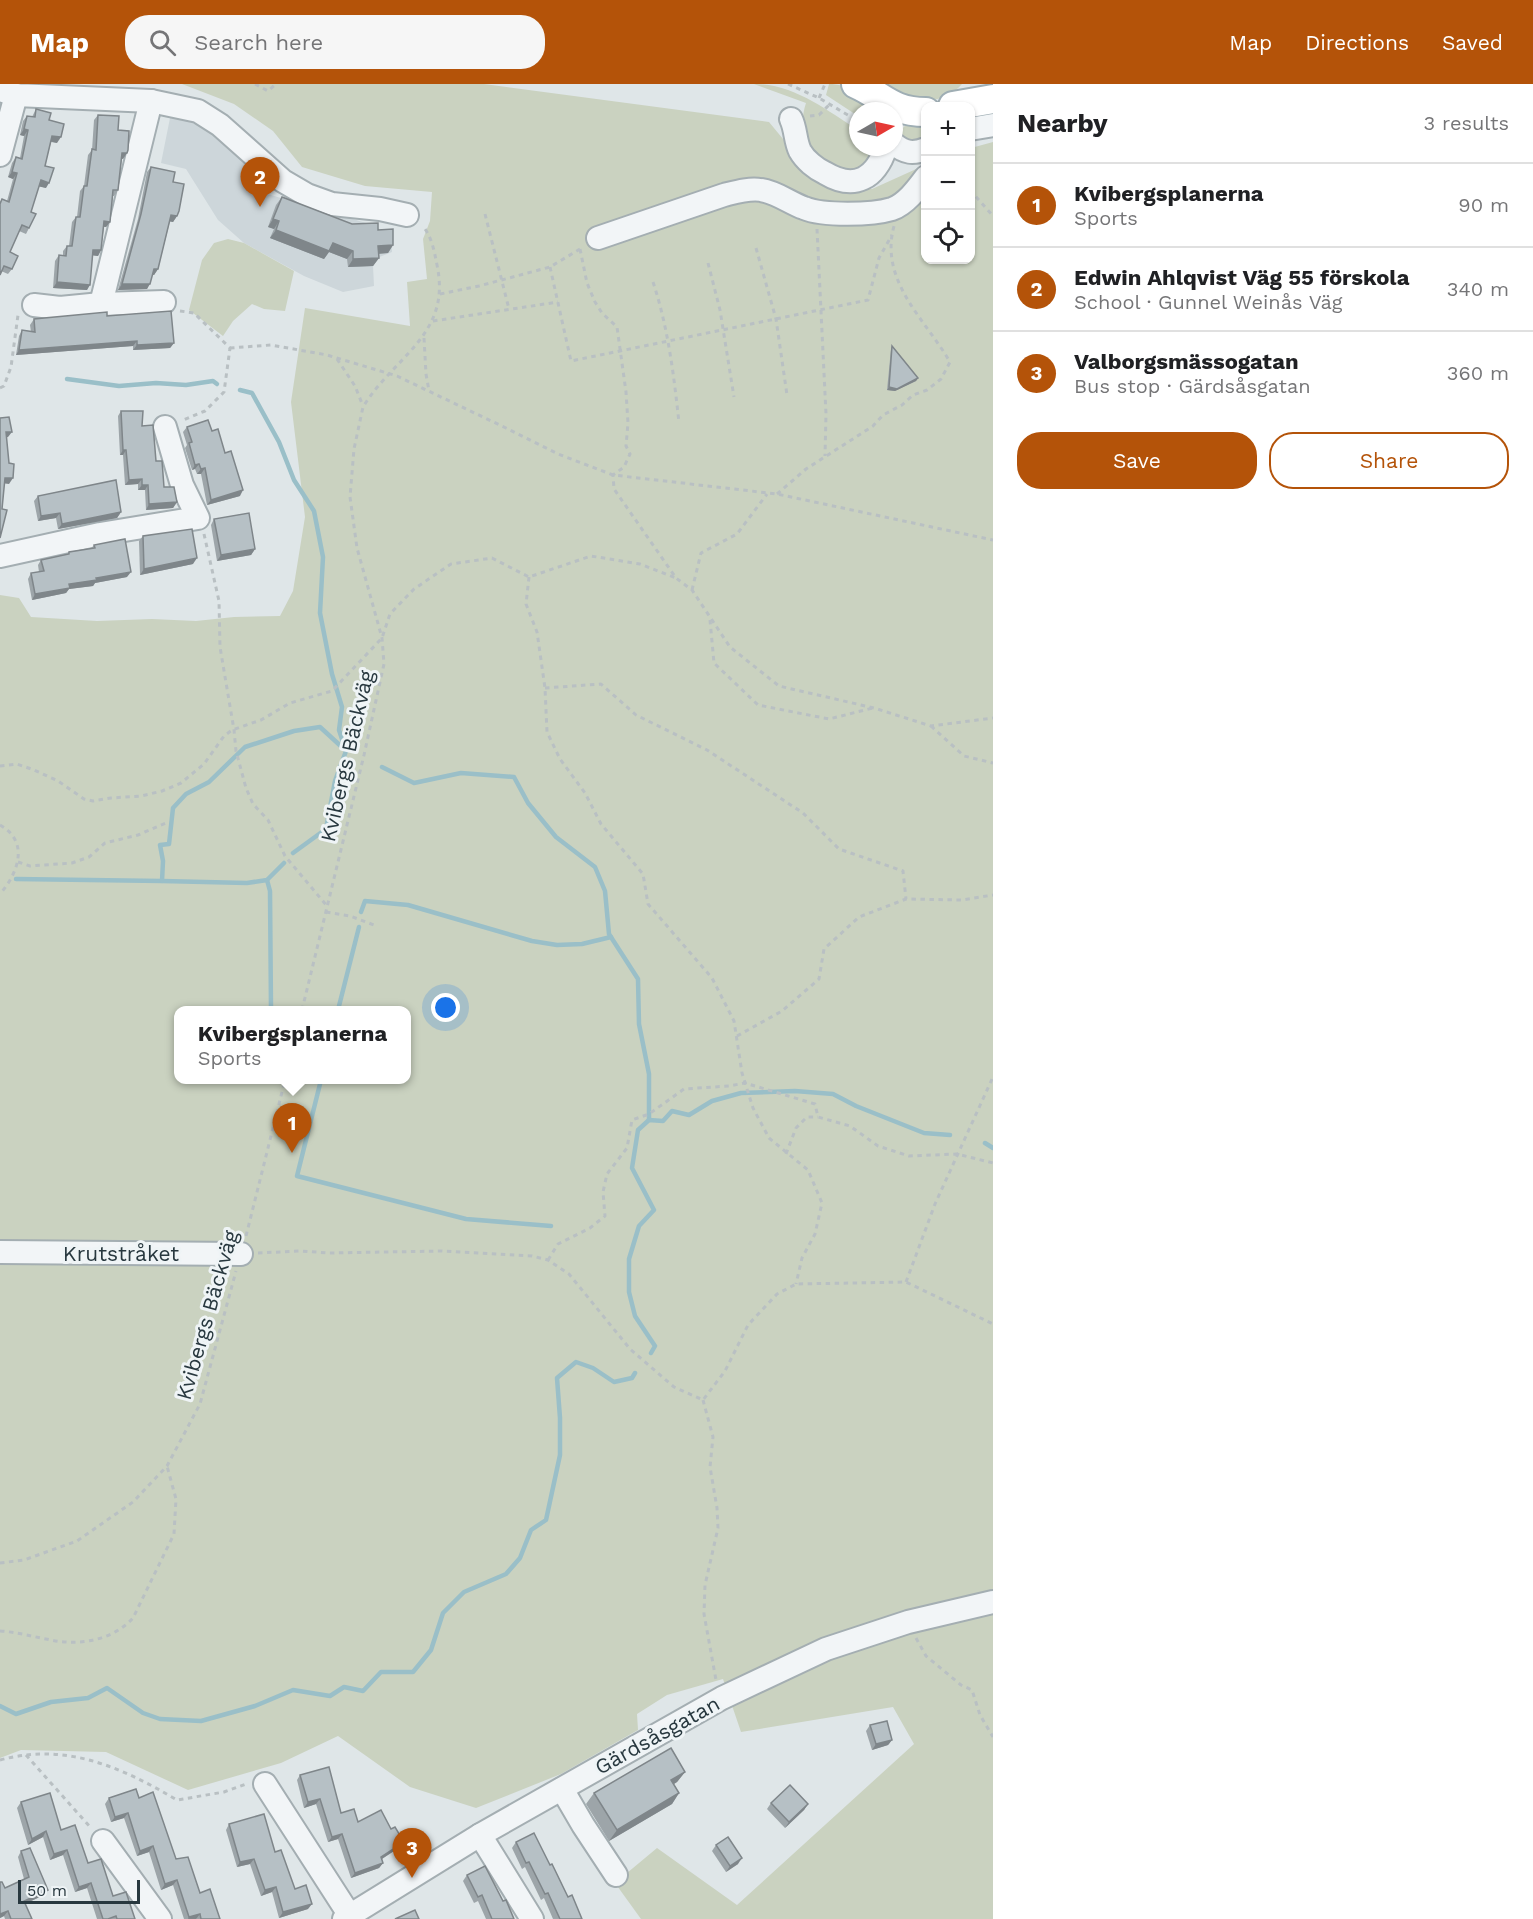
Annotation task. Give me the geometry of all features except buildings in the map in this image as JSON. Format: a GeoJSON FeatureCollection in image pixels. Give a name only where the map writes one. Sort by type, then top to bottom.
{"type":"FeatureCollection","features":[{"type":"Feature","properties":{"kind":"main road"},"geometry":{"type":"LineString","coordinates":[[959,102],[974,84]]}},
{"type":"Feature","properties":{"kind":"main road"},"geometry":{"type":"LineString","coordinates":[[862,86],[883,102]]}},
{"type":"Feature","properties":{"kind":"main road"},"geometry":{"type":"LineString","coordinates":[[975,102],[993,99]]}},
{"type":"Feature","properties":{"kind":"main road"},"geometry":{"type":"LineString","coordinates":[[903,111],[921,112]]}},
{"type":"Feature","properties":{"kind":"street"},"geometry":{"type":"LineString","coordinates":[[0,155],[8,92],[151,101],[198,111],[220,125],[283,181],[307,195],[332,204],[380,208],[407,215]]}},
{"type":"Feature","properties":{"kind":"street"},"geometry":{"type":"LineString","coordinates":[[101,304],[151,101]]}},
{"type":"Feature","properties":{"kind":"street"},"geometry":{"type":"LineString","coordinates":[[790,119],[801,152],[818,170],[842,181],[860,180],[875,169],[883,156]]}},
{"type":"Feature","properties":{"kind":"street"},"geometry":{"type":"LineString","coordinates":[[975,128],[993,125]]}},
{"type":"Feature","properties":{"kind":"street"},"geometry":{"type":"LineString","coordinates":[[903,149],[909,153],[921,150]]}},
{"type":"Feature","properties":{"kind":"street"},"geometry":{"type":"LineString","coordinates":[[598,237],[744,190],[766,191],[802,208],[824,213],[893,208],[916,191],[921,184]]}},
{"type":"Feature","properties":{"kind":"street"},"geometry":{"type":"LineString","coordinates":[[34,305],[60,308],[164,302]]}},
{"type":"Feature","properties":{"kind":"street"},"geometry":{"type":"LineString","coordinates":[[0,556],[100,534],[198,518],[182,485],[165,428]]}},
{"type":"Feature","properties":{"kind":"street","name":"Krutstråket"},"geometry":{"type":"LineString","coordinates":[[0,1252],[241,1254]]}},
{"type":"Feature","properties":{"kind":"street","name":"Gärdsåsgatan"},"geometry":{"type":"LineString","coordinates":[[348,1918],[480,1835],[722,1698],[826,1649],[908,1622],[993,1602]]}},
{"type":"Feature","properties":{"kind":"street"},"geometry":{"type":"LineString","coordinates":[[265,1784],[348,1918]]}},
{"type":"Feature","properties":{"kind":"street"},"geometry":{"type":"LineString","coordinates":[[562,1789],[616,1875]]}},
{"type":"Feature","properties":{"kind":"street"},"geometry":{"type":"LineString","coordinates":[[480,1835],[532,1919]]}},
{"type":"Feature","properties":{"kind":"street"},"geometry":{"type":"LineString","coordinates":[[103,1841],[160,1919]]}},
{"type":"Feature","properties":{"kind":"path"},"geometry":{"type":"LineString","coordinates":[[255,84],[268,91],[276,84]]}},
{"type":"Feature","properties":{"kind":"path"},"geometry":{"type":"LineString","coordinates":[[788,84],[819,98],[849,116]]}},
{"type":"Feature","properties":{"kind":"path"},"geometry":{"type":"LineString","coordinates":[[819,98],[825,84]]}},
{"type":"Feature","properties":{"kind":"path"},"geometry":{"type":"LineString","coordinates":[[790,119],[819,115],[830,104]]}},
{"type":"Feature","properties":{"kind":"path"},"geometry":{"type":"LineString","coordinates":[[975,195],[993,216]]}},
{"type":"Feature","properties":{"kind":"path"},"geometry":{"type":"LineString","coordinates":[[777,494],[806,469],[873,426],[883,415],[902,405],[913,395],[927,390],[941,379],[950,362],[938,341],[900,288],[892,269],[892,235],[900,204]]}},
{"type":"Feature","properties":{"kind":"path"},"geometry":{"type":"LineString","coordinates":[[485,214],[509,309]]}},
{"type":"Feature","properties":{"kind":"path"},"geometry":{"type":"LineString","coordinates":[[407,215],[420,223],[431,236],[440,294],[550,267],[580,249],[587,283],[602,314],[617,327],[622,350],[628,423],[627,446],[630,453],[624,467],[613,475]]}},
{"type":"Feature","properties":{"kind":"path"},"geometry":{"type":"LineString","coordinates":[[817,232],[826,414],[825,456]]}},
{"type":"Feature","properties":{"kind":"path"},"geometry":{"type":"LineString","coordinates":[[550,267],[571,360],[868,300],[879,258],[892,235]]}},
{"type":"Feature","properties":{"kind":"path"},"geometry":{"type":"LineString","coordinates":[[756,248],[776,319],[787,395]]}},
{"type":"Feature","properties":{"kind":"path"},"geometry":{"type":"LineString","coordinates":[[708,263],[724,329],[734,397]]}},
{"type":"Feature","properties":{"kind":"path"},"geometry":{"type":"LineString","coordinates":[[653,282],[660,303],[675,381],[679,423]]}},
{"type":"Feature","properties":{"kind":"path","name":"Kvibergs Bäckväg"},"geometry":{"type":"LineString","coordinates":[[303,1006],[384,664],[382,638],[357,548],[350,497],[354,449],[363,407],[389,374],[424,337],[433,321],[440,294]]}},
{"type":"Feature","properties":{"kind":"path"},"geometry":{"type":"LineString","coordinates":[[164,302],[173,309],[194,313],[230,348],[271,345],[336,358],[389,374],[558,454],[613,475],[777,494],[993,540]]}},
{"type":"Feature","properties":{"kind":"path"},"geometry":{"type":"LineString","coordinates":[[433,321],[558,302]]}},
{"type":"Feature","properties":{"kind":"path"},"geometry":{"type":"LineString","coordinates":[[0,388],[4,386],[10,372],[18,315],[20,311],[34,305]]}},
{"type":"Feature","properties":{"kind":"path"},"geometry":{"type":"LineString","coordinates":[[424,337],[423,351],[429,391]]}},
{"type":"Feature","properties":{"kind":"path"},"geometry":{"type":"LineString","coordinates":[[165,428],[205,411],[224,392],[230,348]]}},
{"type":"Feature","properties":{"kind":"path"},"geometry":{"type":"LineString","coordinates":[[336,358],[355,386],[363,407]]}},
{"type":"Feature","properties":{"kind":"path"},"geometry":{"type":"LineString","coordinates":[[613,475],[614,489],[676,578]]}},
{"type":"Feature","properties":{"kind":"path"},"geometry":{"type":"LineString","coordinates":[[692,590],[701,554],[737,534],[767,494]]}},
{"type":"Feature","properties":{"kind":"path"},"geometry":{"type":"LineString","coordinates":[[198,518],[207,539],[219,600],[220,647],[237,756],[253,804],[268,820],[285,856],[327,906]]}},
{"type":"Feature","properties":{"kind":"path"},"geometry":{"type":"LineString","coordinates":[[0,766],[17,764],[34,770],[58,781],[84,799],[93,801],[141,796],[181,783],[204,764],[224,736],[261,720],[290,703],[332,691],[382,638],[390,614],[414,589],[451,564],[492,558],[529,577],[591,556],[640,564],[676,578],[692,590],[730,647],[779,686],[874,708],[931,726],[964,756],[993,763]]}},
{"type":"Feature","properties":{"kind":"path"},"geometry":{"type":"LineString","coordinates":[[529,577],[526,604],[537,632],[545,688],[547,732],[560,759],[585,793],[601,824],[643,874],[648,904],[712,978],[734,1021],[745,1083],[753,1108],[769,1138],[808,1170],[822,1203],[815,1234],[802,1258],[796,1284]]}},
{"type":"Feature","properties":{"kind":"path"},"geometry":{"type":"LineString","coordinates":[[710,618],[714,663],[758,705],[829,718],[874,708]]}},
{"type":"Feature","properties":{"kind":"path"},"geometry":{"type":"LineString","coordinates":[[545,688],[601,684],[636,715],[707,750],[803,813],[839,849],[903,871],[906,899]]}},
{"type":"Feature","properties":{"kind":"path"},"geometry":{"type":"LineString","coordinates":[[931,726],[993,718]]}},
{"type":"Feature","properties":{"kind":"path"},"geometry":{"type":"LineString","coordinates":[[18,862],[30,866],[72,863],[89,857],[105,843],[138,835],[168,822]]}},
{"type":"Feature","properties":{"kind":"path"},"geometry":{"type":"LineString","coordinates":[[0,825],[9,830],[16,841],[19,852],[11,881],[0,894]]}},
{"type":"Feature","properties":{"kind":"path"},"geometry":{"type":"LineString","coordinates":[[737,1036],[782,1011],[819,979],[824,949],[859,917],[906,899],[962,900],[993,895]]}},
{"type":"Feature","properties":{"kind":"path"},"geometry":{"type":"LineString","coordinates":[[326,912],[350,915],[374,925]]}},
{"type":"Feature","properties":{"kind":"path"},"geometry":{"type":"LineString","coordinates":[[906,1282],[935,1204],[993,1077]]}},
{"type":"Feature","properties":{"kind":"path"},"geometry":{"type":"LineString","coordinates":[[548,1260],[558,1244],[590,1228],[605,1216],[603,1192],[607,1174],[627,1148],[632,1120],[649,1114],[684,1089],[745,1083],[815,1104],[818,1117]]}},
{"type":"Feature","properties":{"kind":"path","name":"Kvibergs Bäckväg"},"geometry":{"type":"LineString","coordinates":[[0,1563],[24,1560],[77,1541],[133,1502],[168,1466],[200,1404],[241,1254],[283,1084]]}},
{"type":"Feature","properties":{"kind":"path"},"geometry":{"type":"LineString","coordinates":[[786,1154],[796,1128],[807,1117],[818,1117],[850,1126],[878,1146],[909,1156],[957,1154],[993,1163]]}},
{"type":"Feature","properties":{"kind":"path"},"geometry":{"type":"LineString","coordinates":[[241,1254],[301,1251],[329,1253],[441,1251],[532,1256],[548,1260],[569,1274],[630,1349],[674,1387],[703,1400]]}},
{"type":"Feature","properties":{"kind":"path"},"geometry":{"type":"LineString","coordinates":[[703,1400],[725,1371],[748,1325],[777,1294],[796,1284],[906,1282],[993,1324]]}},
{"type":"Feature","properties":{"kind":"path"},"geometry":{"type":"LineString","coordinates":[[703,1400],[713,1437],[710,1467],[718,1527],[705,1584],[704,1614],[722,1698]]}},
{"type":"Feature","properties":{"kind":"path"},"geometry":{"type":"LineString","coordinates":[[0,1632],[73,1642],[101,1638],[123,1629],[133,1618],[174,1534],[176,1499],[168,1466]]}},
{"type":"Feature","properties":{"kind":"path"},"geometry":{"type":"LineString","coordinates":[[908,1622],[926,1656],[961,1685],[972,1690],[980,1715],[993,1737]]}},
{"type":"Feature","properties":{"kind":"path"},"geometry":{"type":"LineString","coordinates":[[0,1760],[26,1755],[56,1754],[83,1758],[108,1765],[141,1779],[177,1800],[224,1792],[250,1782],[265,1784]]}},
{"type":"Feature","properties":{"kind":"path"},"geometry":{"type":"LineString","coordinates":[[26,1755],[103,1841]]}},
{"type":"Feature","properties":{"kind":"shaded area"},"geometry":{"type":"Polygon","coordinates":[[[171,113],[194,119],[225,141],[268,184],[264,193],[373,225],[391,236],[392,252],[377,258],[373,266],[374,286],[343,292],[304,276],[244,243],[218,220],[186,169],[161,163],[171,113]]]}},
{"type":"Feature","properties":{"kind":"green space"},"geometry":{"type":"Polygon","coordinates":[[[182,84],[484,84],[769,122],[802,162],[830,184],[872,189],[921,167],[921,264],[975,264],[975,147],[993,142],[993,1919],[641,1919],[615,1883],[657,1848],[737,1905],[914,1744],[893,1707],[741,1732],[723,1679],[667,1695],[637,1714],[638,1730],[561,1774],[476,1808],[410,1787],[338,1736],[281,1763],[188,1790],[106,1752],[21,1750],[0,1758],[0,595],[19,598],[31,617],[97,621],[152,619],[196,621],[280,616],[293,591],[305,517],[291,402],[305,308],[410,326],[407,282],[427,279],[423,239],[430,221],[432,192],[365,186],[302,167],[273,131],[234,104],[182,84]]]}},
{"type":"Feature","properties":{"kind":"green space"},"geometry":{"type":"Polygon","coordinates":[[[754,84],[783,88],[796,93],[849,124],[849,156],[871,156],[869,162],[859,170],[845,172],[831,168],[817,158],[807,144],[803,125],[806,103],[754,84]]]}},
{"type":"Feature","properties":{"kind":"green space"},"geometry":{"type":"Polygon","coordinates":[[[829,84],[836,84],[854,91],[866,102],[849,102],[849,110],[826,95],[829,84]]]}},
{"type":"Feature","properties":{"kind":"green space"},"geometry":{"type":"Polygon","coordinates":[[[875,84],[962,84],[944,97],[921,101],[901,98],[875,84]]]}},
{"type":"Feature","properties":{"kind":"green space"},"geometry":{"type":"Polygon","coordinates":[[[921,124],[921,142],[903,139],[903,128],[906,125],[921,124]]]}},
{"type":"Feature","properties":{"kind":"green space"},"geometry":{"type":"Polygon","coordinates":[[[228,239],[244,243],[294,271],[285,311],[264,309],[252,304],[233,321],[223,336],[189,310],[202,260],[214,243],[228,239]]]}},
{"type":"Feature","properties":{"kind":"waterway"},"geometry":{"type":"LineString","coordinates":[[67,379],[119,386],[156,383],[186,385],[213,381],[217,384]]}},
{"type":"Feature","properties":{"kind":"waterway"},"geometry":{"type":"LineString","coordinates":[[240,390],[252,393],[279,442],[294,480],[314,511],[323,557],[320,613],[332,674],[342,707],[339,730],[346,751],[335,781],[326,829],[293,853]]}},
{"type":"Feature","properties":{"kind":"waterway"},"geometry":{"type":"LineString","coordinates":[[16,879],[162,881],[163,861],[160,845],[169,844],[173,808],[186,794],[209,782],[245,747],[294,731],[320,727],[344,749]]}},
{"type":"Feature","properties":{"kind":"waterway"},"geometry":{"type":"LineString","coordinates":[[382,767],[414,783],[461,773],[514,777],[528,803],[556,837],[595,867],[605,891],[609,934],[638,979],[639,1024],[649,1074],[649,1120]]}},
{"type":"Feature","properties":{"kind":"waterway"},"geometry":{"type":"LineString","coordinates":[[162,881],[247,883],[267,880],[284,863]]}},
{"type":"Feature","properties":{"kind":"waterway"},"geometry":{"type":"LineString","coordinates":[[267,880],[270,891],[271,1006]]}},
{"type":"Feature","properties":{"kind":"waterway"},"geometry":{"type":"LineString","coordinates":[[361,912],[365,901],[408,905],[532,941],[557,945],[582,944],[611,937]]}},
{"type":"Feature","properties":{"kind":"waterway"},"geometry":{"type":"LineString","coordinates":[[339,1006],[359,927]]}},
{"type":"Feature","properties":{"kind":"waterway"},"geometry":{"type":"LineString","coordinates":[[320,1084],[297,1176],[466,1219],[551,1226]]}},
{"type":"Feature","properties":{"kind":"waterway"},"geometry":{"type":"LineString","coordinates":[[651,1353],[655,1346],[635,1316],[629,1292],[629,1259],[639,1226],[654,1210],[632,1168],[638,1130],[649,1120],[663,1121],[672,1111],[689,1115],[712,1101],[741,1093],[795,1091],[833,1094],[856,1106],[924,1133],[950,1135]]}},
{"type":"Feature","properties":{"kind":"waterway"},"geometry":{"type":"LineString","coordinates":[[985,1143],[993,1148]]}},
{"type":"Feature","properties":{"kind":"waterway"},"geometry":{"type":"LineString","coordinates":[[0,1706],[16,1714],[51,1702],[88,1698],[107,1688],[143,1713],[160,1719],[201,1721],[255,1706],[293,1690],[330,1696],[344,1687],[363,1691],[381,1672],[413,1672],[431,1650],[443,1613],[464,1592],[506,1574],[520,1558],[531,1530],[546,1520],[560,1455],[557,1378],[576,1362],[593,1368],[614,1382],[632,1378],[635,1373]]}},
{"type":"Feature","properties":{"kind":"place","name":"Edwin Ahlqvist Väg 55 förskola"},"geometry":{"type":"Point","coordinates":[260,207]}},
{"type":"Feature","properties":{"kind":"place","name":"Kvibergsplanerna"},"geometry":{"type":"Point","coordinates":[292,1153]}},
{"type":"Feature","properties":{"kind":"place","name":"Valborgsmässogatan"},"geometry":{"type":"Point","coordinates":[412,1878]}}]}
